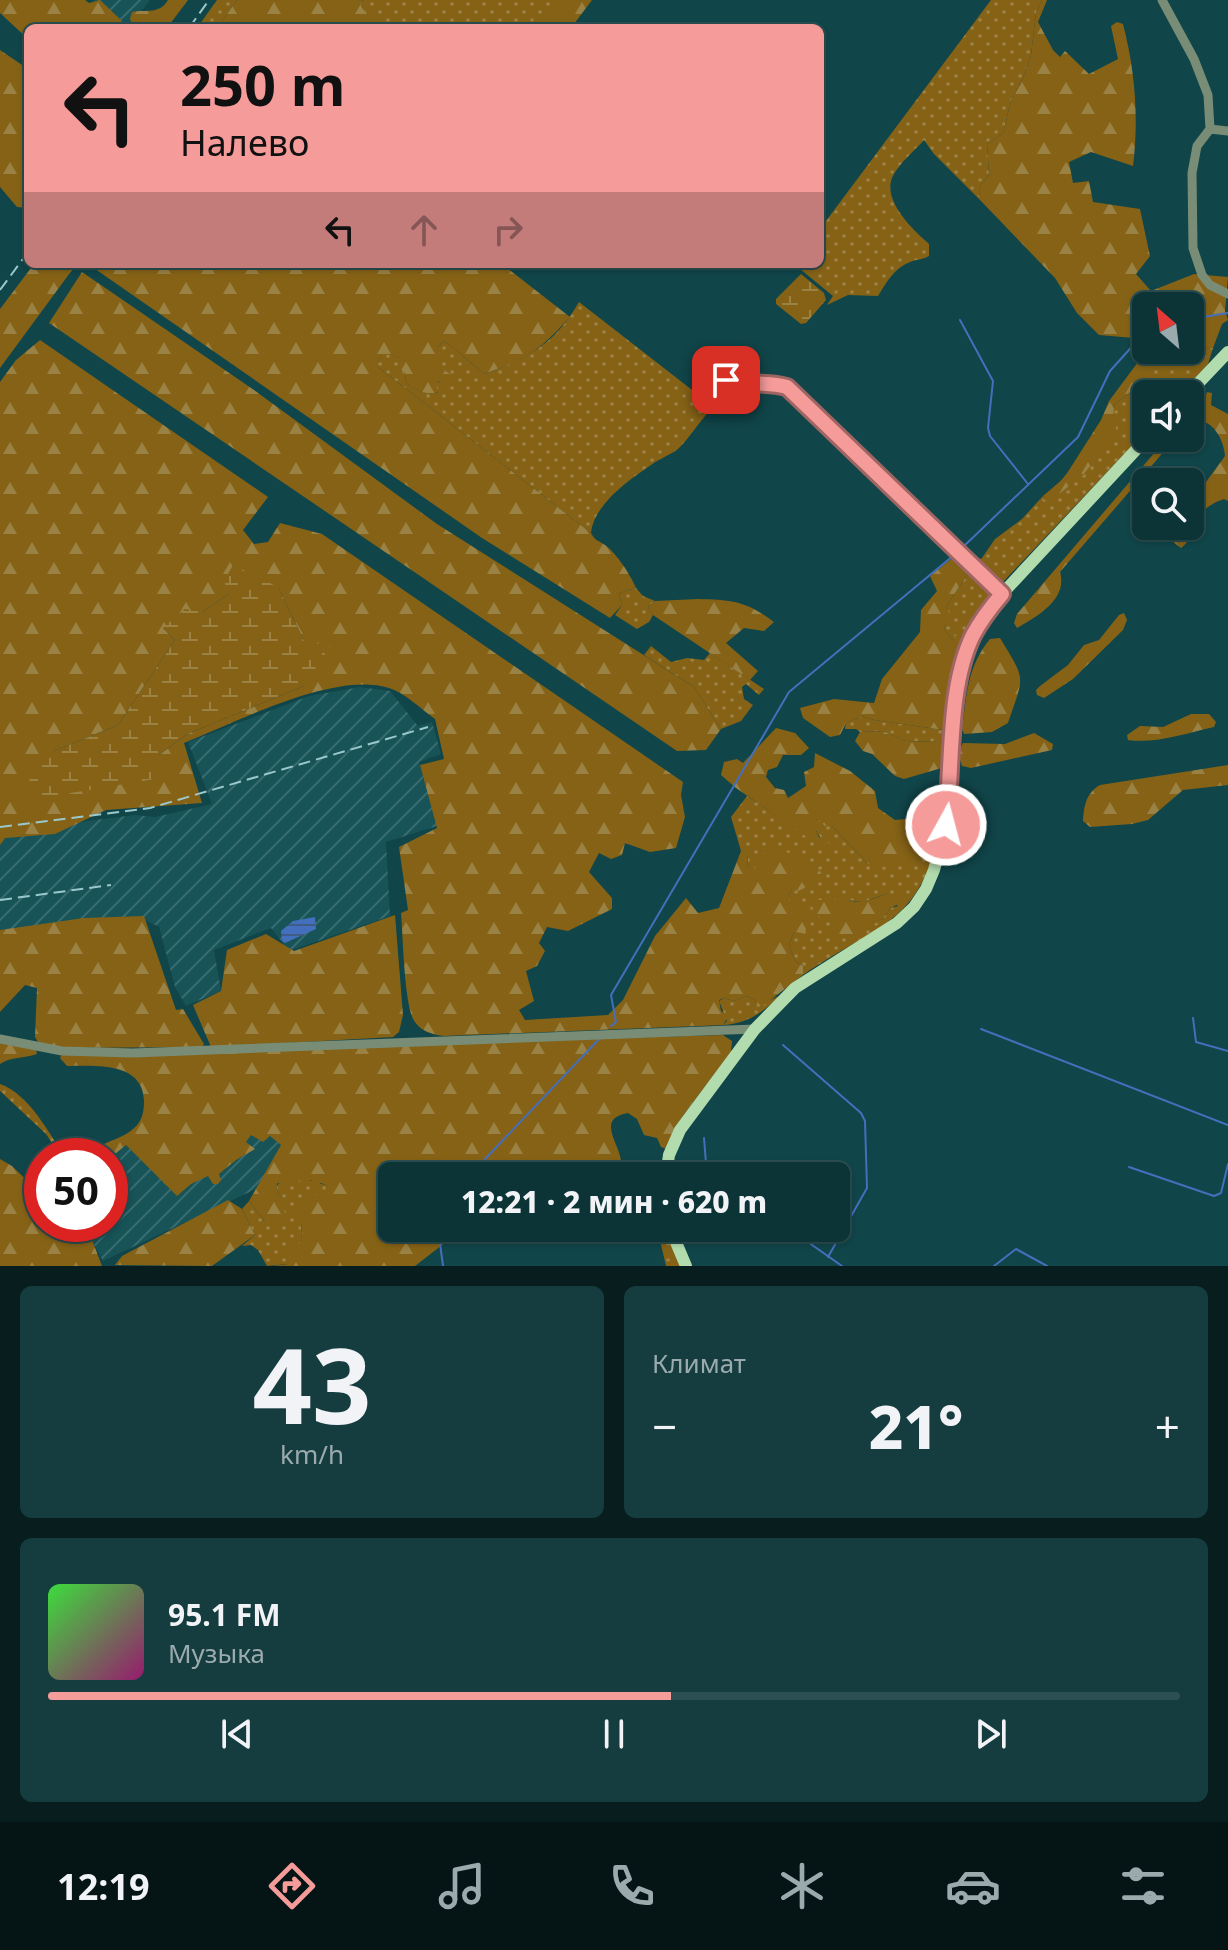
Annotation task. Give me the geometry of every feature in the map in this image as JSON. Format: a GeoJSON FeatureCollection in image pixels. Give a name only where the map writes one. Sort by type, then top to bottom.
{"type":"FeatureCollection","features":[{"type":"Feature","properties":{"kind":"main road"},"geometry":{"type":"LineString","coordinates":[[1201,380],[1228,352]]}},
{"type":"Feature","properties":{"kind":"main road"},"geometry":{"type":"LineString","coordinates":[[668,1162],[680,1130],[755,1029],[795,988],[897,923],[914,907],[926,889],[946,825],[955,710],[965,656],[974,634],[1002,594],[1134,452]]}},
{"type":"Feature","properties":{"kind":"main road"},"geometry":{"type":"LineString","coordinates":[[676,1242],[686,1266]]}},
{"type":"Feature","properties":{"kind":"street"},"geometry":{"type":"LineString","coordinates":[[1162,0],[1194,59],[1208,95],[1210,129],[1197,146],[1194,158],[1193,248],[1202,275],[1210,285],[1228,294]]}},
{"type":"Feature","properties":{"kind":"street"},"geometry":{"type":"LineString","coordinates":[[1210,129],[1228,131]]}},
{"type":"Feature","properties":{"kind":"street"},"geometry":{"type":"LineString","coordinates":[[717,373],[736,383],[787,387],[1002,594]]}},
{"type":"Feature","properties":{"kind":"street"},"geometry":{"type":"LineString","coordinates":[[0,1039],[62,1051],[133,1053],[755,1029]]}},
{"type":"Feature","properties":{"kind":"shaded area"},"geometry":{"type":"Polygon","coordinates":[[[93,0],[150,0],[132,24],[124,24],[93,0]]]}},
{"type":"Feature","properties":{"kind":"shaded area"},"geometry":{"type":"Polygon","coordinates":[[[360,687],[390,691],[418,726],[432,722],[441,754],[419,762],[437,826],[386,842],[390,916],[289,951],[271,928],[214,950],[221,991],[186,1006],[175,987],[159,927],[145,920],[0,961],[0,832],[135,815],[155,817],[212,804],[188,742],[309,696],[360,687]]]}},
{"type":"Feature","properties":{"kind":"shaded area"},"geometry":{"type":"Polygon","coordinates":[[[256,1071],[302,1124],[260,1187],[103,1261],[93,1242],[128,1242],[128,1143],[256,1071]]]}},
{"type":"Feature","properties":{"kind":"green space"},"geometry":{"type":"Polygon","coordinates":[[[0,0],[85,0],[89,3],[100,0],[122,21],[120,24],[24,24],[24,35],[0,13],[0,0]]]}},
{"type":"Feature","properties":{"kind":"green space"},"geometry":{"type":"Polygon","coordinates":[[[168,0],[188,0],[170,24],[132,24],[132,12],[157,10],[168,0]]]}},
{"type":"Feature","properties":{"kind":"green space"},"geometry":{"type":"Polygon","coordinates":[[[217,0],[237,0],[220,24],[200,24],[217,0]]]}},
{"type":"Feature","properties":{"kind":"green space"},"geometry":{"type":"Polygon","coordinates":[[[237,0],[363,0],[361,6],[365,12],[384,24],[220,24],[237,0]]]}},
{"type":"Feature","properties":{"kind":"green space"},"geometry":{"type":"Polygon","coordinates":[[[363,0],[570,0],[551,18],[535,24],[380,24],[367,15],[361,6],[363,0]]]}},
{"type":"Feature","properties":{"kind":"green space"},"geometry":{"type":"Polygon","coordinates":[[[570,0],[592,0],[574,24],[530,24],[540,15],[551,18],[557,5],[570,0]]]}},
{"type":"Feature","properties":{"kind":"green space"},"geometry":{"type":"Polygon","coordinates":[[[991,0],[1042,0],[1036,13],[1031,55],[1011,101],[1003,133],[987,144],[989,175],[979,187],[980,200],[924,140],[894,174],[891,193],[894,203],[929,244],[929,256],[899,268],[878,296],[848,295],[827,305],[833,296],[799,268],[824,268],[824,224],[991,0]]]}},
{"type":"Feature","properties":{"kind":"green space"},"geometry":{"type":"Polygon","coordinates":[[[1042,0],[1047,0],[1038,22],[1053,50],[1060,57],[1065,51],[1089,74],[1118,59],[1111,26],[1117,22],[1123,24],[1135,94],[1133,166],[1091,152],[1069,162],[1073,183],[1089,181],[1093,202],[1140,209],[1150,256],[1136,274],[1151,291],[1194,274],[1228,277],[1225,311],[1228,320],[1222,324],[1213,348],[1204,348],[1204,292],[1132,292],[1132,338],[1099,335],[1077,313],[1055,278],[980,200],[979,187],[989,175],[987,144],[1003,133],[1011,101],[1031,55],[1036,13],[1042,0]]]}},
{"type":"Feature","properties":{"kind":"green space"},"geometry":{"type":"Polygon","coordinates":[[[0,50],[24,66],[24,208],[17,207],[0,187],[0,50]]]}},
{"type":"Feature","properties":{"kind":"green space"},"geometry":{"type":"Polygon","coordinates":[[[31,268],[74,268],[0,368],[0,309],[31,268]]]}},
{"type":"Feature","properties":{"kind":"green space"},"geometry":{"type":"Polygon","coordinates":[[[94,268],[507,268],[570,317],[541,346],[511,364],[484,374],[445,341],[437,347],[440,356],[435,363],[455,378],[451,387],[444,387],[439,381],[436,385],[438,392],[434,393],[421,392],[405,382],[401,358],[384,354],[378,360],[378,367],[610,549],[636,588],[619,593],[622,605],[610,618],[482,538],[94,268]]]}},
{"type":"Feature","properties":{"kind":"green space"},"geometry":{"type":"Polygon","coordinates":[[[82,272],[254,390],[437,524],[694,687],[721,729],[706,750],[677,751],[49,323],[82,272]]]}},
{"type":"Feature","properties":{"kind":"green space"},"geometry":{"type":"Polygon","coordinates":[[[801,274],[824,293],[826,300],[806,323],[801,324],[776,304],[776,299],[801,274]]]}},
{"type":"Feature","properties":{"kind":"green space"},"geometry":{"type":"Polygon","coordinates":[[[579,302],[714,407],[678,449],[642,471],[614,494],[599,512],[591,533],[378,367],[378,360],[384,353],[401,358],[405,382],[425,392],[438,392],[435,385],[440,381],[435,363],[437,347],[445,341],[484,374],[539,348],[560,329],[579,302]]]}},
{"type":"Feature","properties":{"kind":"green space"},"geometry":{"type":"Polygon","coordinates":[[[40,340],[268,497],[243,530],[254,544],[268,542],[280,523],[322,534],[683,782],[681,795],[685,817],[676,848],[650,852],[625,843],[622,855],[611,859],[599,853],[589,872],[612,898],[612,909],[568,931],[547,927],[539,943],[545,951],[537,966],[526,971],[534,1001],[519,1010],[525,1020],[608,1015],[623,1000],[655,936],[686,898],[698,913],[719,908],[741,851],[748,853],[747,866],[754,869],[771,843],[821,872],[820,881],[798,891],[792,889],[788,896],[790,901],[797,902],[811,923],[803,933],[794,932],[789,945],[795,961],[803,966],[803,975],[764,1005],[757,1007],[755,1000],[747,996],[734,1001],[719,1000],[721,1011],[729,1016],[723,1025],[443,1036],[421,1028],[411,1014],[406,987],[401,913],[408,910],[399,847],[437,828],[420,765],[444,759],[435,719],[407,697],[389,688],[341,686],[314,692],[184,743],[202,803],[106,810],[55,834],[5,838],[0,845],[0,382],[16,360],[40,340]],[[278,587],[229,594],[202,612],[163,628],[175,640],[118,725],[54,751],[159,778],[159,755],[187,734],[304,686],[304,641],[278,587]]]}},
{"type":"Feature","properties":{"kind":"green space"},"geometry":{"type":"Polygon","coordinates":[[[1204,348],[1213,348],[1208,364],[1193,380],[1140,380],[1152,364],[1204,364],[1204,348]]]}},
{"type":"Feature","properties":{"kind":"green space"},"geometry":{"type":"Polygon","coordinates":[[[1137,364],[1153,364],[1141,380],[1132,380],[1132,391],[1115,404],[1112,420],[1116,423],[1116,433],[1083,475],[1049,502],[1045,500],[1043,496],[1064,478],[1101,420],[1109,401],[1137,364]]]}},
{"type":"Feature","properties":{"kind":"green space"},"geometry":{"type":"Polygon","coordinates":[[[1132,391],[1132,446],[1002,583],[994,582],[973,562],[982,558],[995,539],[1022,519],[1043,496],[1045,500],[1111,420],[1115,404],[1132,391]]]}},
{"type":"Feature","properties":{"kind":"green space"},"geometry":{"type":"Polygon","coordinates":[[[1207,392],[1212,393],[1211,405],[1228,414],[1228,501],[1224,499],[1212,504],[1204,511],[1204,485],[1225,456],[1215,430],[1204,422],[1207,392]]]}},
{"type":"Feature","properties":{"kind":"green space"},"geometry":{"type":"Polygon","coordinates":[[[1155,452],[1164,452],[1150,468],[1141,468],[1155,452]]]}},
{"type":"Feature","properties":{"kind":"green space"},"geometry":{"type":"Polygon","coordinates":[[[1132,479],[1132,489],[1060,572],[1060,590],[1049,606],[1017,628],[1014,623],[1017,614],[1132,479]]]}},
{"type":"Feature","properties":{"kind":"green space"},"geometry":{"type":"Polygon","coordinates":[[[1170,540],[1188,540],[1181,548],[1170,540]]]}},
{"type":"Feature","properties":{"kind":"green space"},"geometry":{"type":"Polygon","coordinates":[[[956,555],[971,569],[946,607],[950,614],[944,629],[953,640],[957,634],[965,640],[954,680],[950,727],[943,730],[862,716],[846,723],[840,735],[830,737],[803,718],[800,708],[834,699],[874,703],[882,679],[920,632],[921,610],[937,591],[930,576],[956,555]]]}},
{"type":"Feature","properties":{"kind":"green space"},"geometry":{"type":"Polygon","coordinates":[[[233,565],[278,587],[304,641],[330,646],[304,686],[187,734],[159,755],[160,778],[23,801],[26,784],[54,751],[118,725],[175,640],[163,628],[185,609],[202,612],[229,594],[224,581],[233,565]]]}},
{"type":"Feature","properties":{"kind":"green space"},"geometry":{"type":"Polygon","coordinates":[[[971,569],[993,595],[965,640],[962,636],[953,640],[944,629],[949,614],[946,607],[971,569]]]}},
{"type":"Feature","properties":{"kind":"green space"},"geometry":{"type":"Polygon","coordinates":[[[636,588],[643,596],[655,601],[648,607],[653,615],[649,622],[637,629],[615,615],[622,605],[619,593],[636,588]]]}},
{"type":"Feature","properties":{"kind":"green space"},"geometry":{"type":"Polygon","coordinates":[[[698,599],[739,603],[774,622],[764,631],[744,628],[726,643],[758,671],[750,680],[653,615],[648,607],[655,601],[698,599]]]}},
{"type":"Feature","properties":{"kind":"green space"},"geometry":{"type":"Polygon","coordinates":[[[1124,613],[1127,620],[1123,630],[1073,679],[1044,698],[1037,695],[1036,690],[1040,686],[1068,665],[1084,645],[1099,640],[1124,613]]]}},
{"type":"Feature","properties":{"kind":"green space"},"geometry":{"type":"Polygon","coordinates":[[[1000,638],[1015,663],[1020,679],[1008,723],[992,732],[964,734],[965,704],[972,671],[990,639],[1000,638]]]}},
{"type":"Feature","properties":{"kind":"green space"},"geometry":{"type":"Polygon","coordinates":[[[651,646],[671,662],[687,658],[704,660],[710,653],[764,689],[759,695],[746,684],[742,687],[744,699],[753,705],[741,721],[721,729],[694,687],[644,655],[651,646]]]}},
{"type":"Feature","properties":{"kind":"green space"},"geometry":{"type":"Polygon","coordinates":[[[1191,714],[1209,714],[1216,722],[1214,727],[1160,739],[1128,740],[1127,735],[1140,726],[1163,727],[1191,714]]]}},
{"type":"Feature","properties":{"kind":"green space"},"geometry":{"type":"Polygon","coordinates":[[[862,716],[943,730],[950,727],[947,746],[939,742],[906,741],[883,731],[845,729],[846,723],[862,716]]]}},
{"type":"Feature","properties":{"kind":"green space"},"geometry":{"type":"Polygon","coordinates":[[[776,728],[795,733],[809,748],[801,755],[783,755],[777,767],[768,770],[766,777],[775,788],[784,790],[788,798],[806,786],[804,772],[814,767],[815,753],[850,771],[875,791],[878,808],[895,820],[928,817],[936,823],[932,842],[920,847],[914,861],[877,868],[867,863],[832,826],[825,826],[817,819],[813,824],[819,837],[832,845],[827,851],[721,775],[724,762],[737,759],[743,763],[776,728]]]}},
{"type":"Feature","properties":{"kind":"green space"},"geometry":{"type":"Polygon","coordinates":[[[883,731],[906,741],[939,742],[947,746],[945,767],[904,779],[895,776],[855,741],[860,732],[883,731]]]}},
{"type":"Feature","properties":{"kind":"green space"},"geometry":{"type":"Polygon","coordinates":[[[1034,733],[1053,744],[1052,750],[971,768],[962,766],[958,753],[963,743],[1005,744],[1034,733]]]}},
{"type":"Feature","properties":{"kind":"green space"},"geometry":{"type":"Polygon","coordinates":[[[1228,765],[1228,785],[1183,790],[1148,820],[1090,827],[1083,821],[1087,800],[1100,785],[1228,765]]]}},
{"type":"Feature","properties":{"kind":"green space"},"geometry":{"type":"Polygon","coordinates":[[[747,796],[828,850],[812,824],[817,819],[832,826],[867,863],[932,842],[936,823],[941,824],[933,857],[922,883],[908,903],[893,918],[803,975],[803,966],[795,961],[789,945],[794,932],[788,896],[792,889],[747,866],[748,854],[741,851],[731,817],[747,796]],[[886,894],[863,902],[847,900],[833,919],[833,926],[881,920],[891,908],[898,906],[886,894]]]}},
{"type":"Feature","properties":{"kind":"green space"},"geometry":{"type":"Polygon","coordinates":[[[886,894],[892,897],[902,895],[904,901],[857,934],[832,938],[833,920],[820,918],[812,907],[813,900],[834,900],[840,895],[856,902],[886,894]]]}},
{"type":"Feature","properties":{"kind":"green space"},"geometry":{"type":"Polygon","coordinates":[[[395,915],[403,1015],[399,1032],[393,1037],[211,1047],[193,1005],[221,991],[227,950],[266,934],[294,951],[395,915]]]}},
{"type":"Feature","properties":{"kind":"green space"},"geometry":{"type":"Polygon","coordinates":[[[144,916],[176,1010],[183,1009],[204,1044],[202,1047],[62,1048],[38,1042],[35,1037],[37,988],[25,985],[0,1012],[0,930],[84,918],[144,916]]]}},
{"type":"Feature","properties":{"kind":"green space"},"geometry":{"type":"Polygon","coordinates":[[[747,996],[755,1000],[757,1006],[779,996],[754,1016],[723,1025],[727,1021],[719,1001],[724,998],[734,1001],[747,996]]]}},
{"type":"Feature","properties":{"kind":"green space"},"geometry":{"type":"Polygon","coordinates":[[[723,1035],[732,1041],[731,1052],[675,1127],[666,1149],[661,1147],[657,1138],[644,1135],[637,1119],[628,1113],[614,1119],[611,1124],[621,1162],[378,1162],[378,1242],[446,1242],[415,1266],[272,1266],[288,1264],[287,1252],[302,1241],[301,1220],[294,1210],[296,1204],[324,1194],[327,1186],[321,1183],[315,1185],[311,1180],[303,1183],[290,1175],[286,1184],[278,1183],[276,1186],[283,1198],[293,1196],[294,1200],[282,1207],[287,1216],[275,1224],[265,1222],[249,1201],[281,1145],[270,1136],[263,1142],[251,1135],[246,1142],[255,1149],[219,1174],[221,1180],[218,1184],[213,1184],[208,1176],[191,1184],[177,1196],[128,1147],[128,1138],[117,1138],[136,1126],[144,1109],[142,1088],[135,1079],[115,1068],[67,1066],[60,1058],[62,1054],[723,1035]]]}},
{"type":"Feature","properties":{"kind":"green space"},"geometry":{"type":"Polygon","coordinates":[[[0,1043],[36,1050],[37,1054],[0,1064],[0,1043]]]}},
{"type":"Feature","properties":{"kind":"green space"},"geometry":{"type":"Polygon","coordinates":[[[0,1084],[20,1096],[53,1138],[49,1138],[0,1091],[0,1084]]]}},
{"type":"Feature","properties":{"kind":"green space"},"geometry":{"type":"Polygon","coordinates":[[[0,1159],[24,1178],[24,1242],[93,1242],[102,1266],[0,1266],[0,1159]]]}},
{"type":"Feature","properties":{"kind":"green space"},"geometry":{"type":"Polygon","coordinates":[[[290,1174],[328,1186],[324,1195],[301,1219],[302,1241],[288,1264],[267,1266],[258,1250],[251,1245],[242,1246],[255,1235],[242,1209],[249,1201],[265,1222],[282,1207],[284,1199],[278,1194],[276,1186],[290,1174]]]}},
{"type":"Feature","properties":{"kind":"green space"},"geometry":{"type":"Polygon","coordinates":[[[228,1200],[242,1209],[255,1235],[212,1266],[115,1265],[122,1256],[228,1200]]]}},
{"type":"Feature","properties":{"kind":"green space"},"geometry":{"type":"Polygon","coordinates":[[[660,1242],[671,1242],[680,1266],[666,1266],[660,1242]]]}},
{"type":"Feature","properties":{"kind":"water"},"geometry":{"type":"Polygon","coordinates":[[[315,917],[316,929],[285,943],[282,941],[281,931],[293,921],[315,917]]]}},
{"type":"Feature","properties":{"kind":"waterway"},"geometry":{"type":"LineString","coordinates":[[1204,317],[1228,313]]}},
{"type":"Feature","properties":{"kind":"waterway"},"geometry":{"type":"LineString","coordinates":[[960,320],[993,381],[988,428],[990,436],[1028,484]]}},
{"type":"Feature","properties":{"kind":"waterway"},"geometry":{"type":"LineString","coordinates":[[964,546],[1078,437],[1110,371],[1132,347]]}},
{"type":"Feature","properties":{"kind":"waterway"},"geometry":{"type":"LineString","coordinates":[[611,1026],[616,1022],[611,995],[789,692],[954,555]]}},
{"type":"Feature","properties":{"kind":"waterway"},"geometry":{"type":"LineString","coordinates":[[1193,1018],[1196,1042],[1228,1051]]}},
{"type":"Feature","properties":{"kind":"waterway"},"geometry":{"type":"LineString","coordinates":[[981,1029],[1228,1125]]}},
{"type":"Feature","properties":{"kind":"waterway"},"geometry":{"type":"LineString","coordinates":[[482,1162],[600,1038]]}},
{"type":"Feature","properties":{"kind":"waterway"},"geometry":{"type":"LineString","coordinates":[[783,1045],[861,1113],[865,1121],[867,1188],[828,1257]]}},
{"type":"Feature","properties":{"kind":"waterway"},"geometry":{"type":"LineString","coordinates":[[704,1138],[706,1162]]}},
{"type":"Feature","properties":{"kind":"waterway"},"geometry":{"type":"LineString","coordinates":[[1129,1167],[1214,1196],[1221,1193],[1228,1164]]}},
{"type":"Feature","properties":{"kind":"waterway"},"geometry":{"type":"LineString","coordinates":[[440,1242],[443,1266]]}},
{"type":"Feature","properties":{"kind":"waterway"},"geometry":{"type":"LineString","coordinates":[[808,1242],[842,1266]]}},
{"type":"Feature","properties":{"kind":"waterway"},"geometry":{"type":"LineString","coordinates":[[994,1266],[1016,1249],[1047,1266]]}},
{"type":"Feature","properties":{"kind":"railway"},"geometry":{"type":"LineString","coordinates":[[192,24],[209,0]]}},
{"type":"Feature","properties":{"kind":"railway"},"geometry":{"type":"LineString","coordinates":[[0,290],[24,257]]}},
{"type":"Feature","properties":{"kind":"railway"},"geometry":{"type":"LineString","coordinates":[[0,827],[150,808],[428,727]]}},
{"type":"Feature","properties":{"kind":"railway"},"geometry":{"type":"LineString","coordinates":[[0,900],[111,885]]}},
{"type":"Feature","properties":{"kind":"route"},"geometry":{"type":"LineString","coordinates":[[726,380],[787,387],[1002,594],[974,634],[959,680],[946,825]]}}]}
